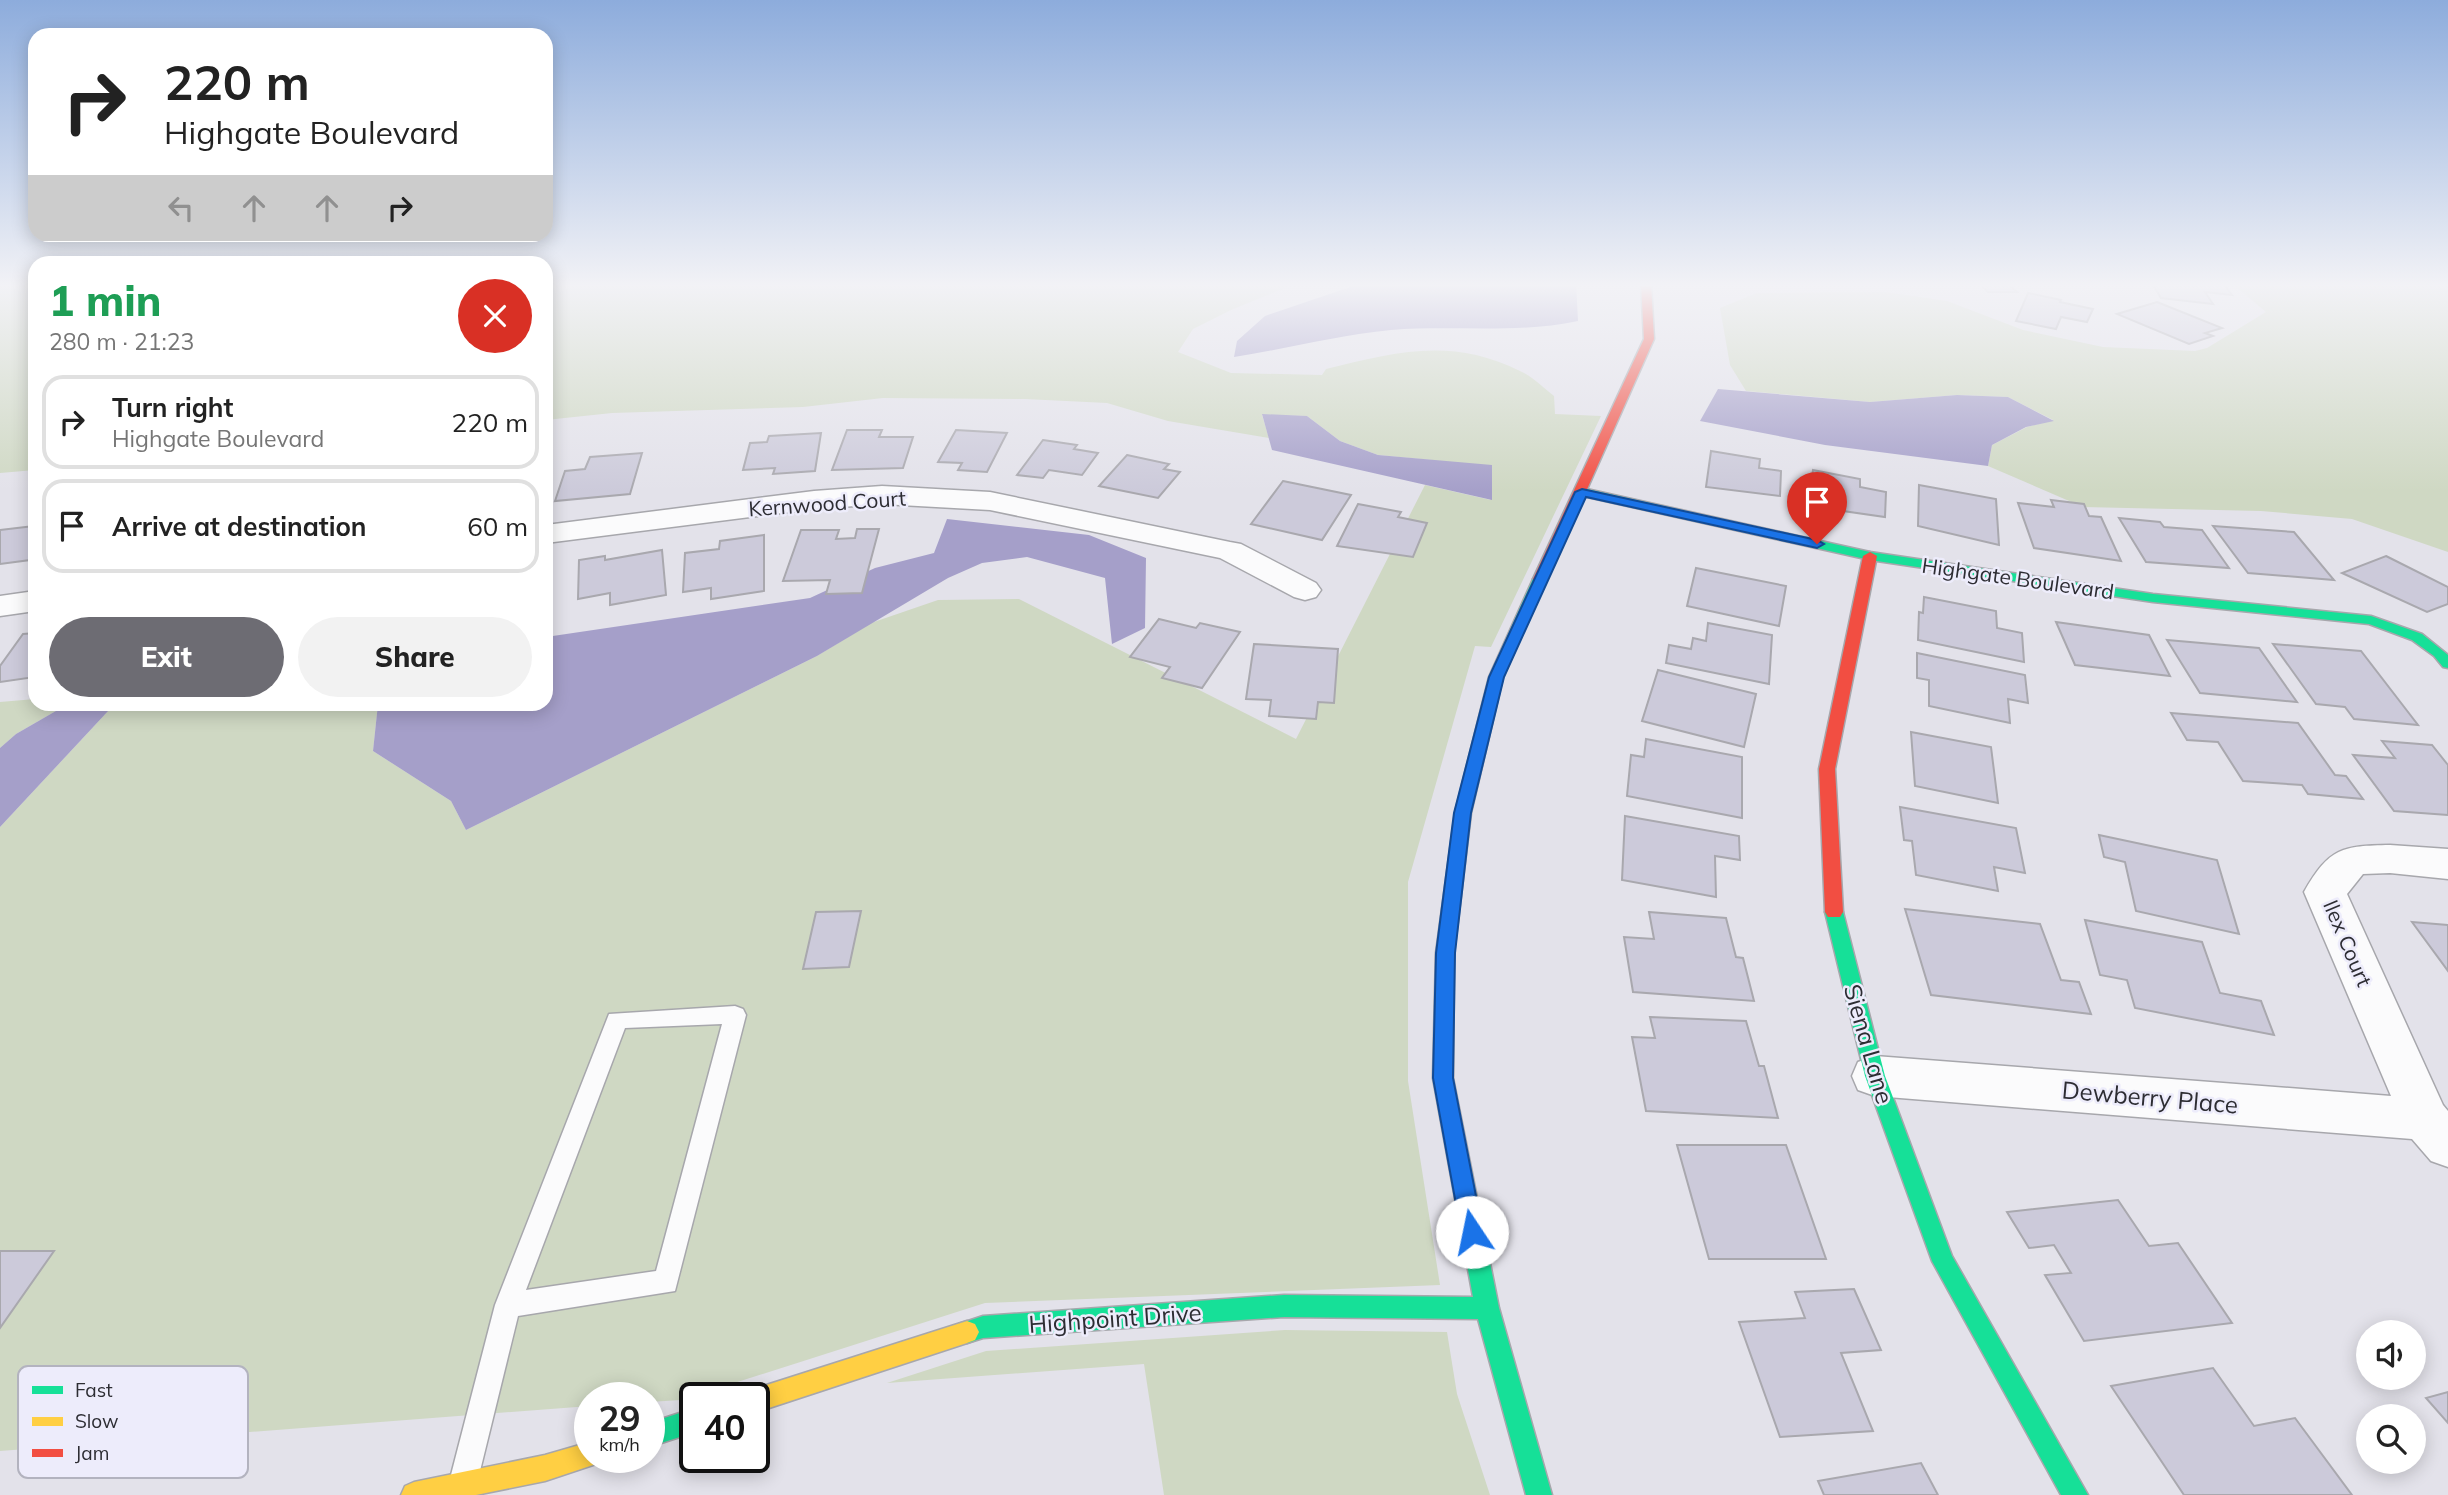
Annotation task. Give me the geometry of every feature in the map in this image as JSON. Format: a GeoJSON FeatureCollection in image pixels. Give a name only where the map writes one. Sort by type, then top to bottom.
{"type":"FeatureCollection","features":[{"type":"Feature","properties":{"kind":"street"},"geometry":{"type":"LineString","coordinates":[[1539,1495],[1487,1308],[1443,1078],[1445,953],[1463,813],[1496,677],[1643,353]]}},
{"type":"Feature","properties":{"kind":"street","name":"Highgate Boulevard"},"geometry":{"type":"LineString","coordinates":[[1582,492],[1870,556],[2153,598],[2371,620],[2417,637],[2439,653],[2448,664]]}},
{"type":"Feature","properties":{"kind":"street","name":"Kernwood Court"},"geometry":{"type":"LineString","coordinates":[[553,533],[814,500],[882,495],[990,501],[1230,551],[1305,590]]}},
{"type":"Feature","properties":{"kind":"street","name":"Siena Lane"},"geometry":{"type":"LineString","coordinates":[[1870,556],[1827,769],[1834,914],[1875,1076],[1943,1261],[2075,1495]]}},
{"type":"Feature","properties":{"kind":"street"},"geometry":{"type":"LineString","coordinates":[[0,606],[28,602]]}},
{"type":"Feature","properties":{"kind":"street","name":"Ilex Court"},"geometry":{"type":"LineString","coordinates":[[2437,1132],[2325,892],[2352,860],[2390,859],[2448,863]]}},
{"type":"Feature","properties":{"kind":"street","name":"Dewberry Place"},"geometry":{"type":"LineString","coordinates":[[1875,1076],[2437,1132]]}},
{"type":"Feature","properties":{"kind":"street","name":"Highpoint Drive"},"geometry":{"type":"LineString","coordinates":[[770,1396],[984,1327],[1284,1306],[1334,1309],[1487,1308]]}},
{"type":"Feature","properties":{"kind":"street"},"geometry":{"type":"LineString","coordinates":[[414,1495],[545,1468],[574,1459]]}},
{"type":"Feature","properties":{"kind":"lane"},"geometry":{"type":"LineString","coordinates":[[462,1485],[508,1305],[617,1020],[735,1015],[666,1282],[508,1305]]}},
{"type":"Feature","properties":{"kind":"green space"},"geometry":{"type":"Polygon","coordinates":[[[0,353],[28,353],[28,471],[0,473],[0,353]]]}},
{"type":"Feature","properties":{"kind":"green space"},"geometry":{"type":"Polygon","coordinates":[[[553,353],[1180,353],[1231,373],[1322,375],[1326,369],[1400,353],[1461,353],[1495,360],[1533,379],[1554,396],[1555,414],[1601,416],[1491,647],[1475,646],[1408,882],[1408,1081],[1440,1285],[985,1303],[737,1382],[679,1382],[679,1400],[665,1401],[665,1382],[574,1382],[574,1407],[248,1432],[248,1366],[18,1366],[18,1450],[0,1451],[0,827],[108,711],[377,711],[373,751],[451,801],[466,830],[817,656],[871,623],[938,600],[1019,599],[1296,739],[1425,485],[1491,500],[1432,460],[1378,455],[1340,441],[1307,416],[1262,415],[1269,438],[1168,421],[1107,403],[1025,399],[883,398],[803,407],[612,413],[553,419],[553,353]]]}},
{"type":"Feature","properties":{"kind":"green space"},"geometry":{"type":"Polygon","coordinates":[[[1728,353],[2448,353],[2448,552],[2352,519],[2261,511],[2083,507],[1988,466],[1992,445],[2027,427],[2053,420],[2008,397],[1957,395],[1870,402],[1746,391],[1730,365],[1728,353]]]}},
{"type":"Feature","properties":{"kind":"green space"},"geometry":{"type":"Polygon","coordinates":[[[28,700],[28,711],[56,711],[16,734],[0,748],[0,702],[28,700]]]}},
{"type":"Feature","properties":{"kind":"green space"},"geometry":{"type":"Polygon","coordinates":[[[1285,1330],[1447,1332],[1457,1394],[1490,1495],[1164,1495],[1144,1364],[887,1383],[986,1351],[1285,1330]]]}},
{"type":"Feature","properties":{"kind":"shaded area"},"geometry":{"type":"Polygon","coordinates":[[[1235,353],[1257,353],[1234,357],[1235,353]]]}},
{"type":"Feature","properties":{"kind":"shaded area"},"geometry":{"type":"Polygon","coordinates":[[[1718,389],[1870,402],[1957,395],[2008,397],[2054,421],[2026,427],[1992,445],[1988,466],[1825,445],[1700,421],[1718,389]]]}},
{"type":"Feature","properties":{"kind":"shaded area"},"geometry":{"type":"Polygon","coordinates":[[[1262,414],[1307,416],[1340,441],[1378,455],[1492,465],[1492,500],[1272,450],[1262,414]]]}},
{"type":"Feature","properties":{"kind":"shaded area"},"geometry":{"type":"Polygon","coordinates":[[[947,519],[1089,535],[1146,558],[1145,628],[1112,644],[1105,578],[1027,557],[982,563],[948,578],[817,656],[466,830],[451,801],[373,751],[377,711],[553,711],[553,636],[810,598],[875,568],[934,553],[947,519]]]}},
{"type":"Feature","properties":{"kind":"shaded area"},"geometry":{"type":"Polygon","coordinates":[[[56,711],[108,711],[0,827],[0,748],[16,734],[56,711]]]}},
{"type":"Feature","properties":{"kind":"building"},"geometry":{"type":"Polygon","coordinates":[[[847,430],[882,430],[879,437],[913,437],[903,468],[832,470],[847,430]]]}},
{"type":"Feature","properties":{"kind":"building"},"geometry":{"type":"Polygon","coordinates":[[[956,430],[1007,433],[987,472],[958,470],[962,463],[938,462],[956,430]]]}},
{"type":"Feature","properties":{"kind":"building"},"geometry":{"type":"Polygon","coordinates":[[[821,433],[815,471],[773,474],[775,468],[743,470],[750,443],[767,442],[769,436],[821,433]]]}},
{"type":"Feature","properties":{"kind":"building"},"geometry":{"type":"Polygon","coordinates":[[[1043,440],[1077,445],[1074,449],[1098,453],[1082,475],[1049,470],[1043,478],[1017,475],[1043,440]]]}},
{"type":"Feature","properties":{"kind":"building"},"geometry":{"type":"Polygon","coordinates":[[[1711,451],[1760,459],[1759,468],[1781,471],[1780,496],[1706,487],[1711,451]]]}},
{"type":"Feature","properties":{"kind":"building"},"geometry":{"type":"Polygon","coordinates":[[[642,453],[630,494],[555,501],[565,471],[585,469],[590,457],[642,453]]]}},
{"type":"Feature","properties":{"kind":"building"},"geometry":{"type":"Polygon","coordinates":[[[1127,455],[1169,464],[1164,469],[1180,472],[1158,498],[1099,486],[1127,455]]]}},
{"type":"Feature","properties":{"kind":"building"},"geometry":{"type":"Polygon","coordinates":[[[1813,470],[1860,479],[1860,487],[1886,492],[1885,517],[1808,506],[1813,470]]]}},
{"type":"Feature","properties":{"kind":"building"},"geometry":{"type":"Polygon","coordinates":[[[1283,481],[1351,495],[1322,540],[1251,524],[1283,481]]]}},
{"type":"Feature","properties":{"kind":"building"},"geometry":{"type":"Polygon","coordinates":[[[1919,485],[1996,499],[1999,545],[1918,526],[1919,485]]]}},
{"type":"Feature","properties":{"kind":"building"},"geometry":{"type":"Polygon","coordinates":[[[2051,500],[2084,504],[2089,516],[2101,517],[2121,561],[2034,548],[2018,503],[2054,507],[2051,500]]]}},
{"type":"Feature","properties":{"kind":"building"},"geometry":{"type":"Polygon","coordinates":[[[1358,504],[1401,512],[1398,517],[1427,523],[1413,557],[1337,546],[1358,504]]]}},
{"type":"Feature","properties":{"kind":"building"},"geometry":{"type":"Polygon","coordinates":[[[2119,518],[2160,522],[2164,527],[2202,530],[2229,568],[2146,562],[2119,518]]]}},
{"type":"Feature","properties":{"kind":"building"},"geometry":{"type":"Polygon","coordinates":[[[2213,526],[2294,532],[2334,580],[2248,573],[2213,526]]]}},
{"type":"Feature","properties":{"kind":"building"},"geometry":{"type":"Polygon","coordinates":[[[28,527],[28,560],[0,564],[0,530],[28,527]]]}},
{"type":"Feature","properties":{"kind":"building"},"geometry":{"type":"Polygon","coordinates":[[[857,529],[879,529],[862,593],[826,594],[830,580],[783,581],[801,530],[839,530],[836,539],[855,538],[857,529]]]}},
{"type":"Feature","properties":{"kind":"building"},"geometry":{"type":"Polygon","coordinates":[[[764,535],[764,591],[711,599],[711,588],[683,592],[685,553],[719,549],[720,541],[764,535]]]}},
{"type":"Feature","properties":{"kind":"building"},"geometry":{"type":"Polygon","coordinates":[[[662,550],[666,595],[610,605],[610,593],[578,599],[579,560],[605,556],[605,560],[662,550]]]}},
{"type":"Feature","properties":{"kind":"building"},"geometry":{"type":"Polygon","coordinates":[[[2386,556],[2448,587],[2448,604],[2427,612],[2342,573],[2386,556]]]}},
{"type":"Feature","properties":{"kind":"building"},"geometry":{"type":"Polygon","coordinates":[[[1696,568],[1786,586],[1779,626],[1687,606],[1696,568]]]}},
{"type":"Feature","properties":{"kind":"building"},"geometry":{"type":"Polygon","coordinates":[[[1924,597],[1996,611],[1997,628],[2022,633],[2024,662],[1918,640],[1919,612],[1923,613],[1924,597]]]}},
{"type":"Feature","properties":{"kind":"building"},"geometry":{"type":"Polygon","coordinates":[[[1159,619],[1196,628],[1200,623],[1240,632],[1202,688],[1162,678],[1170,667],[1130,657],[1159,619]]]}},
{"type":"Feature","properties":{"kind":"building"},"geometry":{"type":"Polygon","coordinates":[[[2056,622],[2149,635],[2170,676],[2075,665],[2056,622]]]}},
{"type":"Feature","properties":{"kind":"building"},"geometry":{"type":"Polygon","coordinates":[[[1708,623],[1772,635],[1769,684],[1666,663],[1669,645],[1691,649],[1693,638],[1706,641],[1708,623]]]}},
{"type":"Feature","properties":{"kind":"building"},"geometry":{"type":"Polygon","coordinates":[[[23,634],[28,634],[28,678],[0,682],[0,666],[23,634]]]}},
{"type":"Feature","properties":{"kind":"building"},"geometry":{"type":"Polygon","coordinates":[[[2167,640],[2259,648],[2297,702],[2200,693],[2167,640]]]}},
{"type":"Feature","properties":{"kind":"building"},"geometry":{"type":"Polygon","coordinates":[[[1254,644],[1338,649],[1334,703],[1318,702],[1316,719],[1269,716],[1271,700],[1246,699],[1254,644]]]}},
{"type":"Feature","properties":{"kind":"building"},"geometry":{"type":"Polygon","coordinates":[[[2273,644],[2361,651],[2418,725],[2354,719],[2345,707],[2316,704],[2273,644]]]}},
{"type":"Feature","properties":{"kind":"building"},"geometry":{"type":"Polygon","coordinates":[[[1917,653],[2025,675],[2028,703],[2008,699],[2010,723],[1929,706],[1929,680],[1917,678],[1917,653]]]}},
{"type":"Feature","properties":{"kind":"building"},"geometry":{"type":"Polygon","coordinates":[[[1658,670],[1756,694],[1744,747],[1642,721],[1658,670]]]}},
{"type":"Feature","properties":{"kind":"building"},"geometry":{"type":"Polygon","coordinates":[[[2171,713],[2298,723],[2335,775],[2346,776],[2363,799],[2308,794],[2302,785],[2243,781],[2218,742],[2187,740],[2171,713]]]}},
{"type":"Feature","properties":{"kind":"building"},"geometry":{"type":"Polygon","coordinates":[[[1911,732],[1991,747],[1998,803],[1915,786],[1911,732]]]}},
{"type":"Feature","properties":{"kind":"building"},"geometry":{"type":"Polygon","coordinates":[[[1646,739],[1742,757],[1742,818],[1627,796],[1631,755],[1644,757],[1646,739]]]}},
{"type":"Feature","properties":{"kind":"building"},"geometry":{"type":"Polygon","coordinates":[[[2382,741],[2432,745],[2448,765],[2448,815],[2394,811],[2353,755],[2395,758],[2382,741]]]}},
{"type":"Feature","properties":{"kind":"building"},"geometry":{"type":"Polygon","coordinates":[[[1900,807],[2016,828],[2025,873],[1994,867],[1998,891],[1916,875],[1912,841],[1904,840],[1900,807]]]}},
{"type":"Feature","properties":{"kind":"building"},"geometry":{"type":"Polygon","coordinates":[[[1625,816],[1739,836],[1740,860],[1715,856],[1716,897],[1622,880],[1625,816]]]}},
{"type":"Feature","properties":{"kind":"building"},"geometry":{"type":"Polygon","coordinates":[[[2099,835],[2217,860],[2239,934],[2136,911],[2125,862],[2104,857],[2099,835]]]}},
{"type":"Feature","properties":{"kind":"building"},"geometry":{"type":"Polygon","coordinates":[[[1905,909],[2040,924],[2061,980],[2079,982],[2091,1014],[1931,995],[1905,909]]]}},
{"type":"Feature","properties":{"kind":"building"},"geometry":{"type":"Polygon","coordinates":[[[861,911],[849,967],[803,969],[816,912],[861,911]]]}},
{"type":"Feature","properties":{"kind":"building"},"geometry":{"type":"Polygon","coordinates":[[[1649,912],[1726,918],[1736,957],[1743,958],[1754,1001],[1633,992],[1624,937],[1654,939],[1649,912]]]}},
{"type":"Feature","properties":{"kind":"building"},"geometry":{"type":"Polygon","coordinates":[[[2085,920],[2202,942],[2220,993],[2261,1001],[2274,1035],[2135,1008],[2127,980],[2100,975],[2085,920]]]}},
{"type":"Feature","properties":{"kind":"building"},"geometry":{"type":"Polygon","coordinates":[[[2412,922],[2448,925],[2448,971],[2412,922]]]}},
{"type":"Feature","properties":{"kind":"building"},"geometry":{"type":"Polygon","coordinates":[[[1650,1017],[1746,1021],[1759,1066],[1764,1066],[1778,1118],[1646,1111],[1632,1037],[1655,1038],[1650,1017]]]}},
{"type":"Feature","properties":{"kind":"building"},"geometry":{"type":"Polygon","coordinates":[[[1677,1145],[1786,1145],[1826,1259],[1709,1259],[1677,1145]]]}},
{"type":"Feature","properties":{"kind":"building"},"geometry":{"type":"Polygon","coordinates":[[[2118,1200],[2149,1246],[2178,1243],[2232,1323],[2084,1341],[2045,1275],[2071,1273],[2054,1245],[2029,1248],[2007,1212],[2118,1200]]]}},
{"type":"Feature","properties":{"kind":"building"},"geometry":{"type":"Polygon","coordinates":[[[0,1251],[54,1251],[0,1328],[0,1251]]]}},
{"type":"Feature","properties":{"kind":"building"},"geometry":{"type":"Polygon","coordinates":[[[1854,1289],[1881,1350],[1841,1353],[1873,1431],[1780,1437],[1739,1322],[1805,1318],[1795,1292],[1854,1289]]]}},
{"type":"Feature","properties":{"kind":"building"},"geometry":{"type":"Polygon","coordinates":[[[2213,1368],[2254,1426],[2295,1418],[2352,1495],[2184,1495],[2111,1386],[2213,1368]]]}},
{"type":"Feature","properties":{"kind":"building"},"geometry":{"type":"Polygon","coordinates":[[[2448,1392],[2448,1423],[2426,1398],[2448,1392]]]}},
{"type":"Feature","properties":{"kind":"building"},"geometry":{"type":"Polygon","coordinates":[[[1921,1463],[1938,1495],[1824,1495],[1818,1481],[1921,1463]]]}},
{"type":"Feature","properties":{"kind":"traffic: fast"},"geometry":{"type":"LineString","coordinates":[[1582,492],[1870,556],[2153,598],[2371,620],[2417,637],[2439,653],[2448,664]]}},
{"type":"Feature","properties":{"kind":"traffic: fast"},"geometry":{"type":"LineString","coordinates":[[1539,1495],[1487,1308],[1443,1078],[1445,953],[1463,813],[1496,677],[1540,579]]}},
{"type":"Feature","properties":{"kind":"traffic: fast"},"geometry":{"type":"LineString","coordinates":[[1834,912],[1875,1076],[1943,1261],[2075,1495]]}},
{"type":"Feature","properties":{"kind":"traffic: fast"},"geometry":{"type":"LineString","coordinates":[[967,1332],[983,1327],[1284,1306],[1487,1308]]}},
{"type":"Feature","properties":{"kind":"traffic: fast"},"geometry":{"type":"LineString","coordinates":[[665,1430],[679,1425]]}},
{"type":"Feature","properties":{"kind":"traffic: slow"},"geometry":{"type":"LineString","coordinates":[[770,1396],[967,1332]]}},
{"type":"Feature","properties":{"kind":"traffic: slow"},"geometry":{"type":"LineString","coordinates":[[414,1495],[545,1468],[574,1459]]}},
{"type":"Feature","properties":{"kind":"traffic: jam"},"geometry":{"type":"LineString","coordinates":[[1540,579],[1643,353]]}},
{"type":"Feature","properties":{"kind":"traffic: jam"},"geometry":{"type":"LineString","coordinates":[[1834,912],[1827,769],[1870,556]]}},
{"type":"Feature","properties":{"kind":"route"},"geometry":{"type":"LineString","coordinates":[[1472,1232],[1443,1078],[1445,953],[1463,813],[1496,677],[1582,492],[1817,544]]}}]}
